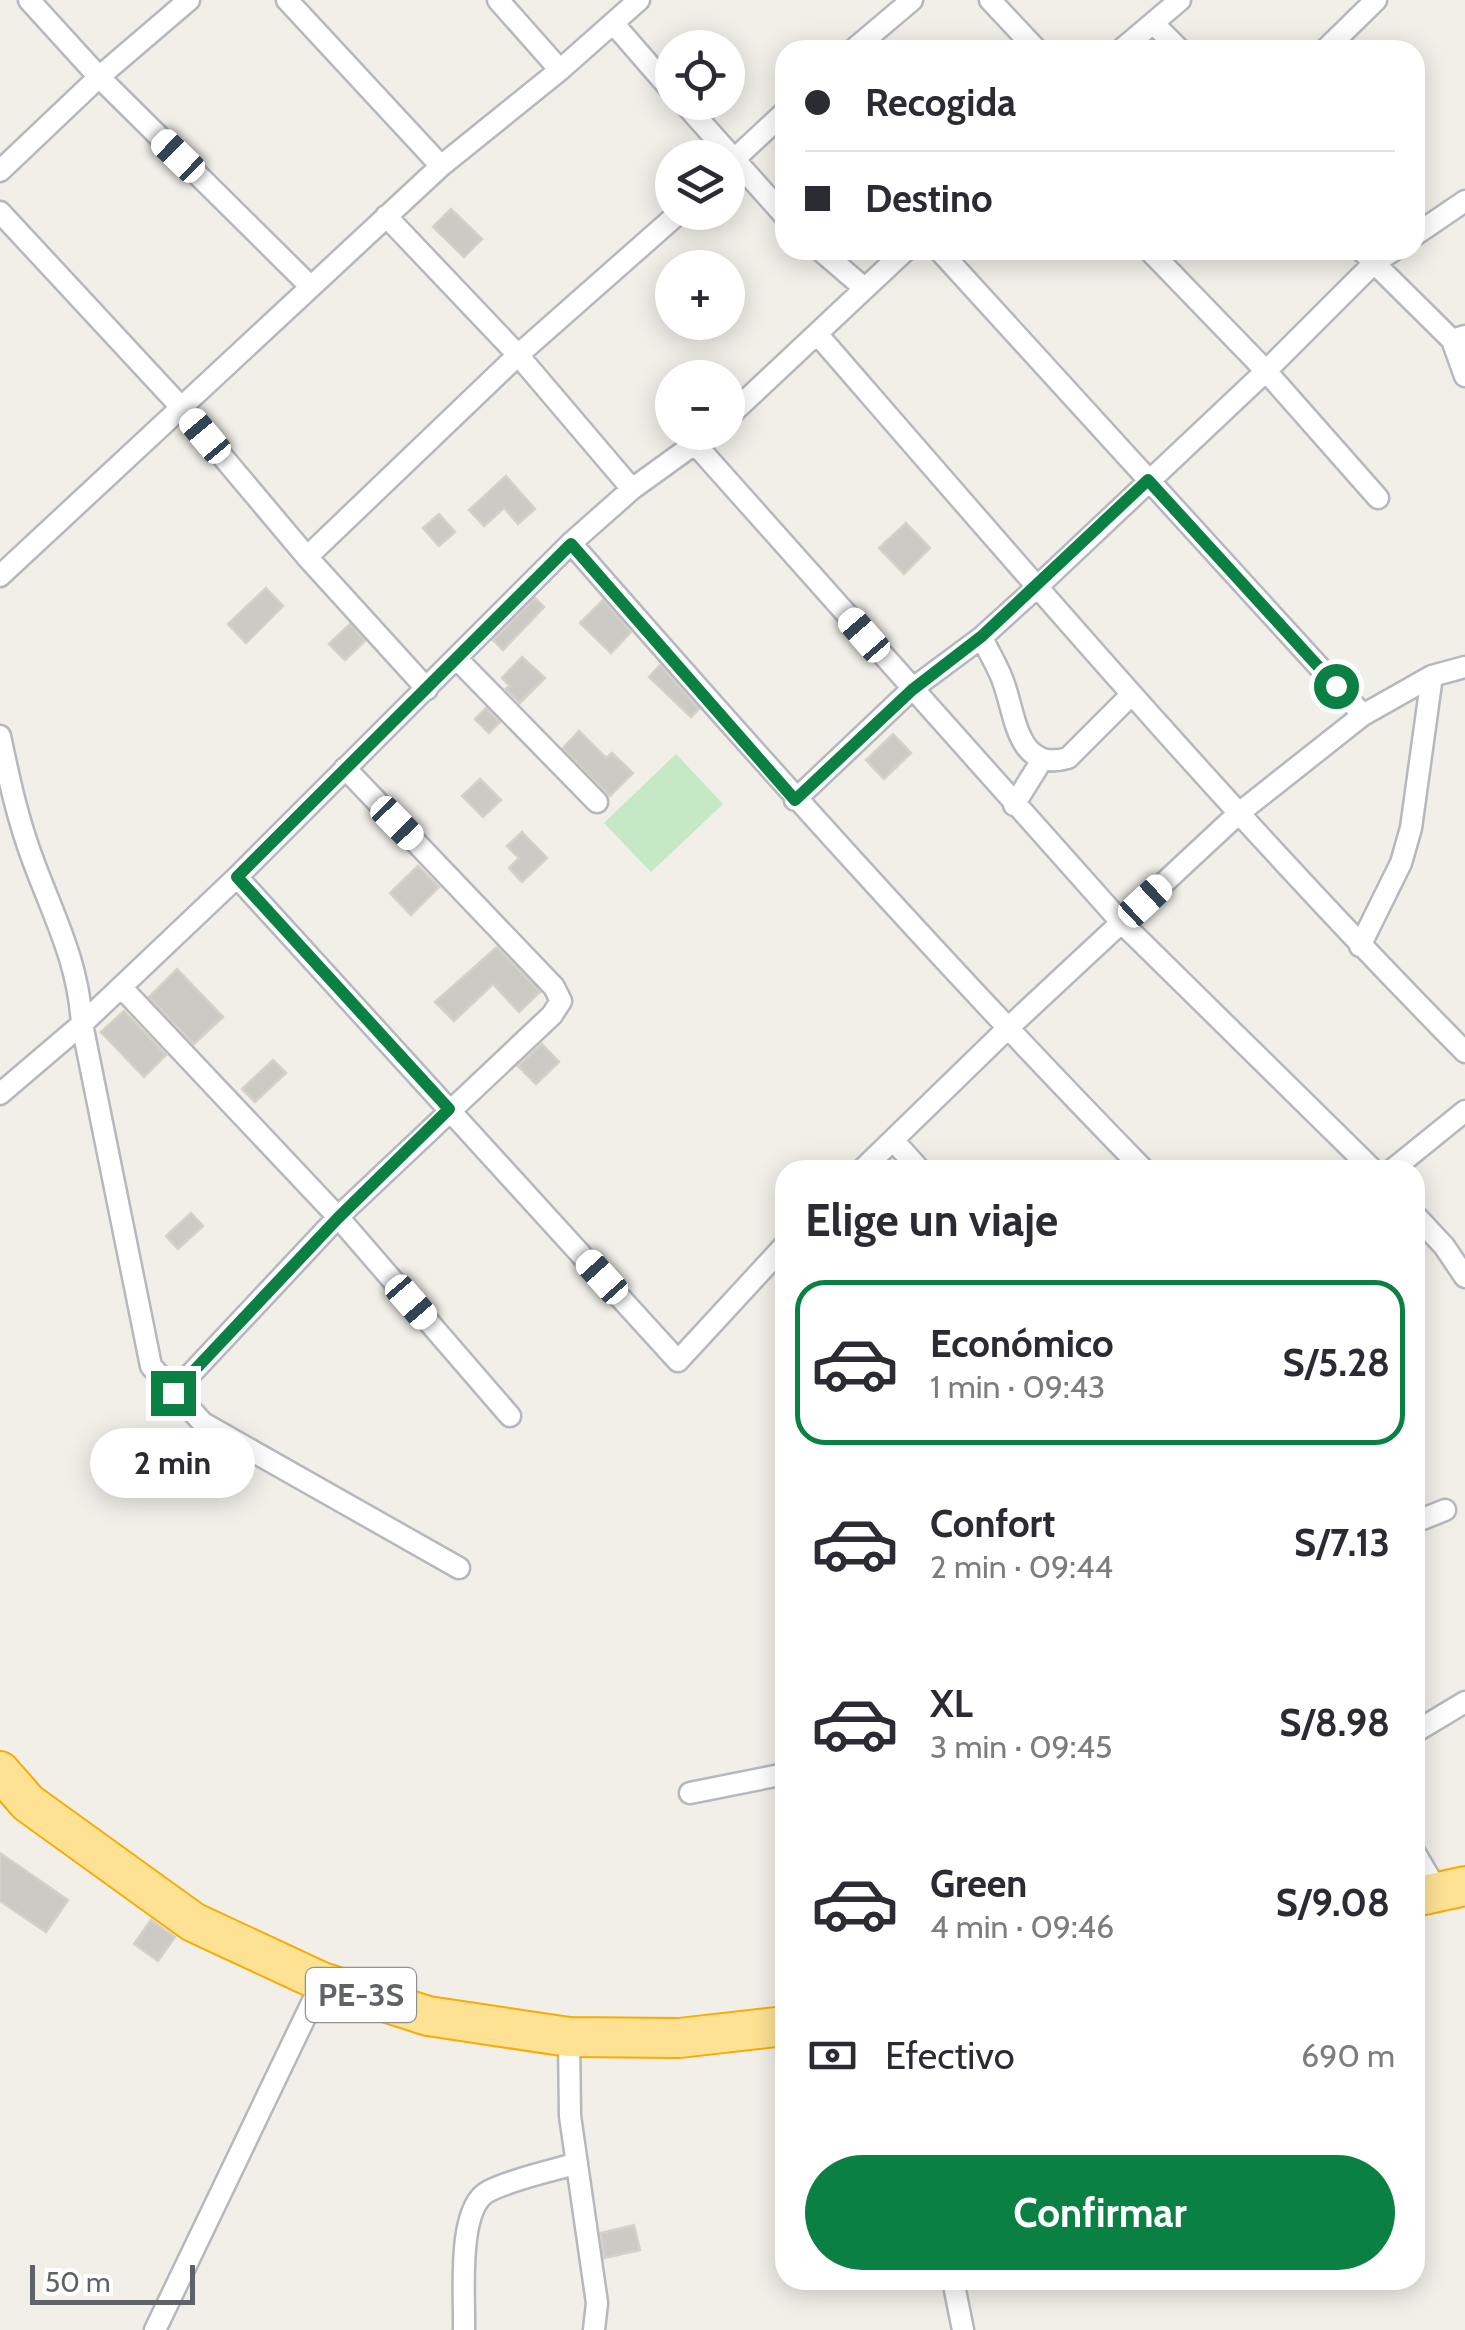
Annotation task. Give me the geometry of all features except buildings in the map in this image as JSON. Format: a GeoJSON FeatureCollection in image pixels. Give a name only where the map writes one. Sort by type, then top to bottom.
{"type":"FeatureCollection","features":[{"type":"Feature","properties":{"kind":"highway","name":"PE-3S"},"geometry":{"type":"LineString","coordinates":[[0,1771],[28,1803],[193,1922],[322,1982],[428,2016],[569,2036],[679,2038],[775,2027]]}},
{"type":"Feature","properties":{"kind":"street"},"geometry":{"type":"LineString","coordinates":[[29,0],[99,77],[310,286]]}},
{"type":"Feature","properties":{"kind":"street"},"geometry":{"type":"LineString","coordinates":[[0,171],[99,77],[190,0]]}},
{"type":"Feature","properties":{"kind":"street"},"geometry":{"type":"LineString","coordinates":[[287,0],[441,166]]}},
{"type":"Feature","properties":{"kind":"street"},"geometry":{"type":"LineString","coordinates":[[498,0],[560,70]]}},
{"type":"Feature","properties":{"kind":"street"},"geometry":{"type":"LineString","coordinates":[[0,576],[441,166],[639,0]]}},
{"type":"Feature","properties":{"kind":"street"},"geometry":{"type":"LineString","coordinates":[[865,40],[912,0]]}},
{"type":"Feature","properties":{"kind":"street"},"geometry":{"type":"LineString","coordinates":[[990,0],[1028,40]]}},
{"type":"Feature","properties":{"kind":"street"},"geometry":{"type":"LineString","coordinates":[[1134,40],[1180,0]]}},
{"type":"Feature","properties":{"kind":"street"},"geometry":{"type":"LineString","coordinates":[[1334,40],[1376,0]]}},
{"type":"Feature","properties":{"kind":"street"},"geometry":{"type":"LineString","coordinates":[[613,23],[655,71]]}},
{"type":"Feature","properties":{"kind":"street"},"geometry":{"type":"LineString","coordinates":[[1154,24],[1170,40]]}},
{"type":"Feature","properties":{"kind":"street"},"geometry":{"type":"LineString","coordinates":[[697,120],[713,140]]}},
{"type":"Feature","properties":{"kind":"street"},"geometry":{"type":"LineString","coordinates":[[745,148],[775,121]]}},
{"type":"Feature","properties":{"kind":"street"},"geometry":{"type":"LineString","coordinates":[[745,177],[775,206]]}},
{"type":"Feature","properties":{"kind":"street"},"geometry":{"type":"LineString","coordinates":[[1425,228],[1465,201]]}},
{"type":"Feature","properties":{"kind":"street"},"geometry":{"type":"LineString","coordinates":[[0,212],[180,406],[307,557],[426,688]]}},
{"type":"Feature","properties":{"kind":"street"},"geometry":{"type":"LineString","coordinates":[[386,216],[518,355],[632,489]]}},
{"type":"Feature","properties":{"kind":"street"},"geometry":{"type":"LineString","coordinates":[[307,557],[518,355],[660,230]]}},
{"type":"Feature","properties":{"kind":"street"},"geometry":{"type":"LineString","coordinates":[[831,260],[862,287]]}},
{"type":"Feature","properties":{"kind":"street"},"geometry":{"type":"LineString","coordinates":[[745,402],[894,260]]}},
{"type":"Feature","properties":{"kind":"street"},"geometry":{"type":"LineString","coordinates":[[948,260],[1363,715]]}},
{"type":"Feature","properties":{"kind":"street"},"geometry":{"type":"LineString","coordinates":[[1159,260],[1266,371],[1378,498]]}},
{"type":"Feature","properties":{"kind":"street"},"geometry":{"type":"LineString","coordinates":[[795,800],[912,690],[1037,587],[1266,371],[1364,260]]}},
{"type":"Feature","properties":{"kind":"street"},"geometry":{"type":"LineString","coordinates":[[1370,260],[1459,338],[1465,376]]}},
{"type":"Feature","properties":{"kind":"street"},"geometry":{"type":"LineString","coordinates":[[818,335],[1132,695],[1360,946],[1465,1052]]}},
{"type":"Feature","properties":{"kind":"street"},"geometry":{"type":"LineString","coordinates":[[0,1094],[122,988],[458,660],[571,544],[632,489],[688,450]]}},
{"type":"Feature","properties":{"kind":"street"},"geometry":{"type":"LineString","coordinates":[[713,450],[912,690],[1014,805],[1122,922],[1363,1160]]}},
{"type":"Feature","properties":{"kind":"street"},"geometry":{"type":"LineString","coordinates":[[571,544],[795,800],[1134,1160]]}},
{"type":"Feature","properties":{"kind":"street"},"geometry":{"type":"LineString","coordinates":[[982,636],[1005,684],[1017,730],[1027,749],[1042,760],[1068,758],[1132,695]]}},
{"type":"Feature","properties":{"kind":"street"},"geometry":{"type":"LineString","coordinates":[[458,660],[597,802]]}},
{"type":"Feature","properties":{"kind":"street"},"geometry":{"type":"LineString","coordinates":[[872,1160],[1239,813],[1363,715],[1432,676],[1465,667]]}},
{"type":"Feature","properties":{"kind":"street"},"geometry":{"type":"LineString","coordinates":[[1360,946],[1401,863],[1412,828],[1432,676]]}},
{"type":"Feature","properties":{"kind":"street"},"geometry":{"type":"LineString","coordinates":[[0,736],[12,796],[32,860],[80,987],[82,1024],[151,1366],[203,1423],[459,1568]]}},
{"type":"Feature","properties":{"kind":"street"},"geometry":{"type":"LineString","coordinates":[[1014,805],[1042,760]]}},
{"type":"Feature","properties":{"kind":"street"},"geometry":{"type":"LineString","coordinates":[[173,1393],[338,1218],[552,1015],[561,1000],[554,987],[345,768]]}},
{"type":"Feature","properties":{"kind":"street"},"geometry":{"type":"LineString","coordinates":[[237,877],[678,1361],[775,1258]]}},
{"type":"Feature","properties":{"kind":"street"},"geometry":{"type":"LineString","coordinates":[[122,988],[338,1218],[510,1416]]}},
{"type":"Feature","properties":{"kind":"street"},"geometry":{"type":"LineString","coordinates":[[1404,1160],[1465,1111]]}},
{"type":"Feature","properties":{"kind":"street"},"geometry":{"type":"LineString","coordinates":[[893,1140],[911,1160]]}},
{"type":"Feature","properties":{"kind":"street"},"geometry":{"type":"LineString","coordinates":[[1425,1226],[1465,1277]]}},
{"type":"Feature","properties":{"kind":"street"},"geometry":{"type":"LineString","coordinates":[[1425,1518],[1445,1510]]}},
{"type":"Feature","properties":{"kind":"street"},"geometry":{"type":"LineString","coordinates":[[1425,1726],[1465,1702]]}},
{"type":"Feature","properties":{"kind":"street"},"geometry":{"type":"LineString","coordinates":[[690,1792],[775,1776]]}},
{"type":"Feature","properties":{"kind":"street"},"geometry":{"type":"LineString","coordinates":[[1425,1869],[1439,1892]]}},
{"type":"Feature","properties":{"kind":"street"},"geometry":{"type":"LineString","coordinates":[[155,2330],[322,1982]]}},
{"type":"Feature","properties":{"kind":"street"},"geometry":{"type":"LineString","coordinates":[[569,2036],[570,2116],[597,2304],[594,2330]]}},
{"type":"Feature","properties":{"kind":"street"},"geometry":{"type":"LineString","coordinates":[[464,2330],[467,2223],[473,2205],[486,2192],[577,2163]]}},
{"type":"Feature","properties":{"kind":"street"},"geometry":{"type":"LineString","coordinates":[[954,2290],[963,2330]]}},
{"type":"Feature","properties":{"kind":"green space"},"geometry":{"type":"Polygon","coordinates":[[[676,754],[723,804],[651,872],[604,823],[676,754]]]}},
{"type":"Feature","properties":{"kind":"route"},"geometry":{"type":"LineString","coordinates":[[173,1393],[338,1218],[449,1109],[237,877],[571,544],[795,800],[912,690],[1037,587],[1148,480],[1336,686]]}}]}
